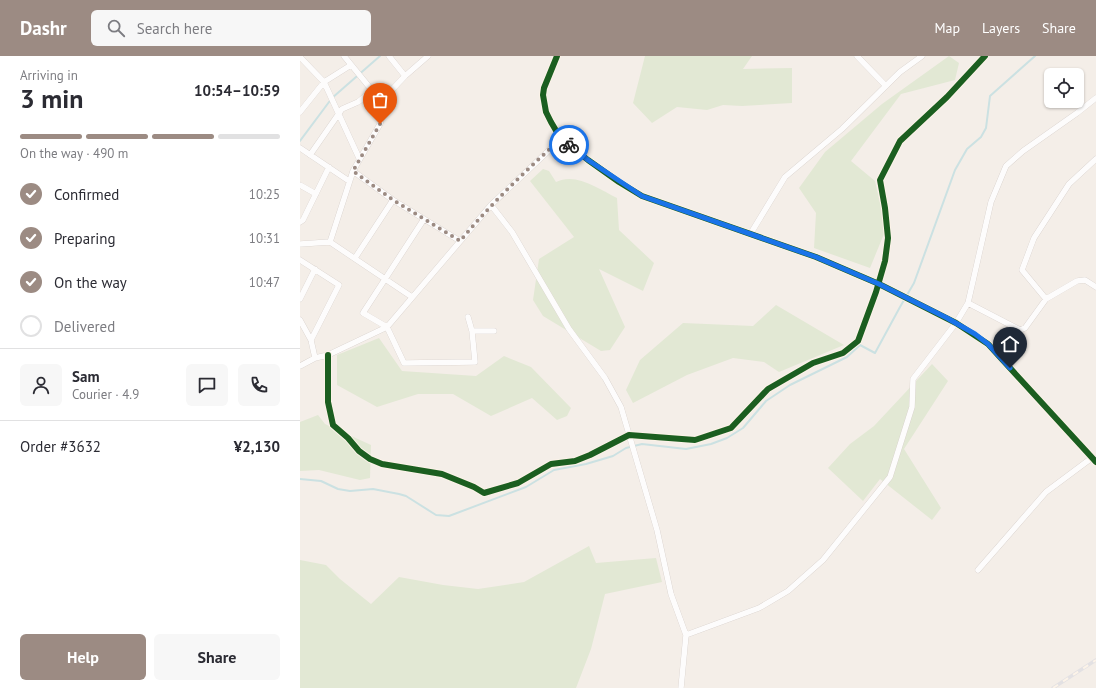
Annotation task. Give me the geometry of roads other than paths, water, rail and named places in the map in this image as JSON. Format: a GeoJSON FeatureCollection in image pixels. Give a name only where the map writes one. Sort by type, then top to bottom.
{"type":"FeatureCollection","features":[{"type":"Feature","properties":{"kind":"street"},"geometry":{"type":"LineString","coordinates":[[344,56],[384,105]]}},
{"type":"Feature","properties":{"kind":"street"},"geometry":{"type":"LineString","coordinates":[[389,56],[405,76]]}},
{"type":"Feature","properties":{"kind":"street"},"geometry":{"type":"LineString","coordinates":[[330,242],[349,181],[359,158],[380,124],[387,95],[405,76],[428,56]]}},
{"type":"Feature","properties":{"kind":"street"},"geometry":{"type":"LineString","coordinates":[[557,56],[544,88],[543,100],[546,112],[561,139],[588,160],[642,196],[816,257],[879,284],[956,323],[988,344],[1050,414],[1094,460],[1046,492],[978,570]]}},
{"type":"Feature","properties":{"kind":"street"},"geometry":{"type":"LineString","coordinates":[[857,56],[885,86]]}},
{"type":"Feature","properties":{"kind":"street"},"geometry":{"type":"LineString","coordinates":[[751,233],[785,177],[842,129],[885,86],[922,56]]}},
{"type":"Feature","properties":{"kind":"street"},"geometry":{"type":"LineString","coordinates":[[328,355],[328,402],[333,425],[348,438],[359,451],[370,459],[382,464],[442,474],[474,487],[484,493],[518,483],[551,464],[575,461],[630,435],[695,440],[731,428],[768,389],[813,363],[843,352],[858,341],[879,284],[885,261],[888,238],[880,180],[900,141],[948,97],[985,56]]}},
{"type":"Feature","properties":{"kind":"street"},"geometry":{"type":"LineString","coordinates":[[301,60],[324,82],[359,158]]}},
{"type":"Feature","properties":{"kind":"street"},"geometry":{"type":"LineString","coordinates":[[300,112],[324,82],[351,65]]}},
{"type":"Feature","properties":{"kind":"street"},"geometry":{"type":"LineString","coordinates":[[310,155],[338,113],[342,109],[358,102],[372,91]]}},
{"type":"Feature","properties":{"kind":"street"},"geometry":{"type":"LineString","coordinates":[[686,635],[759,608],[788,591],[823,560],[890,478],[912,407],[914,379],[956,323],[968,303],[990,202],[1006,166],[1023,151],[1096,98]]}},
{"type":"Feature","properties":{"kind":"street"},"geometry":{"type":"LineString","coordinates":[[300,366],[315,358],[328,355],[387,327],[490,205],[561,139]]}},
{"type":"Feature","properties":{"kind":"street"},"geometry":{"type":"LineString","coordinates":[[300,148],[349,181]]}},
{"type":"Feature","properties":{"kind":"street"},"geometry":{"type":"LineString","coordinates":[[1046,299],[1022,270],[1034,238],[1069,184],[1096,159]]}},
{"type":"Feature","properties":{"kind":"street"},"geometry":{"type":"LineString","coordinates":[[301,220],[329,167]]}},
{"type":"Feature","properties":{"kind":"street"},"geometry":{"type":"LineString","coordinates":[[353,171],[393,200],[460,241]]}},
{"type":"Feature","properties":{"kind":"street"},"geometry":{"type":"LineString","coordinates":[[300,185],[316,194]]}},
{"type":"Feature","properties":{"kind":"street"},"geometry":{"type":"LineString","coordinates":[[355,258],[393,200]]}},
{"type":"Feature","properties":{"kind":"street"},"geometry":{"type":"LineString","coordinates":[[490,205],[512,232],[525,257],[569,329],[605,378],[621,407],[657,530],[671,594],[686,635],[681,688]]}},
{"type":"Feature","properties":{"kind":"street"},"geometry":{"type":"LineString","coordinates":[[424,219],[363,313],[387,327],[404,363],[475,362],[472,331],[468,317]]}},
{"type":"Feature","properties":{"kind":"street"},"geometry":{"type":"LineString","coordinates":[[300,244],[330,242],[385,278],[412,298]]}},
{"type":"Feature","properties":{"kind":"street"},"geometry":{"type":"LineString","coordinates":[[300,260],[339,285],[311,340]]}},
{"type":"Feature","properties":{"kind":"street"},"geometry":{"type":"LineString","coordinates":[[300,299],[315,269]]}},
{"type":"Feature","properties":{"kind":"street"},"geometry":{"type":"LineString","coordinates":[[968,303],[1020,330],[1025,328],[1046,299],[1077,281],[1084,280],[1096,288]]}},
{"type":"Feature","properties":{"kind":"street"},"geometry":{"type":"LineString","coordinates":[[300,320],[311,340],[315,358]]}},
{"type":"Feature","properties":{"kind":"street"},"geometry":{"type":"LineString","coordinates":[[472,331],[494,331]]}},
{"type":"Feature","properties":{"kind":"waterway"},"geometry":{"type":"LineString","coordinates":[[300,141],[332,98],[380,56]]}},
{"type":"Feature","properties":{"kind":"waterway"},"geometry":{"type":"LineString","coordinates":[[300,479],[321,481],[338,489],[350,491],[373,489],[399,494],[406,496],[436,515],[449,516],[526,487],[554,470],[586,464],[613,456],[626,448],[642,444],[686,449],[711,444],[727,438],[743,428],[766,401],[790,385],[847,357],[860,345],[875,353],[914,283],[955,170],[967,149],[981,137],[986,128],[990,96],[1035,56]]}},
{"type":"Feature","properties":{"kind":"railway"},"geometry":{"type":"LineString","coordinates":[[1053,688],[1096,660]]}}]}
